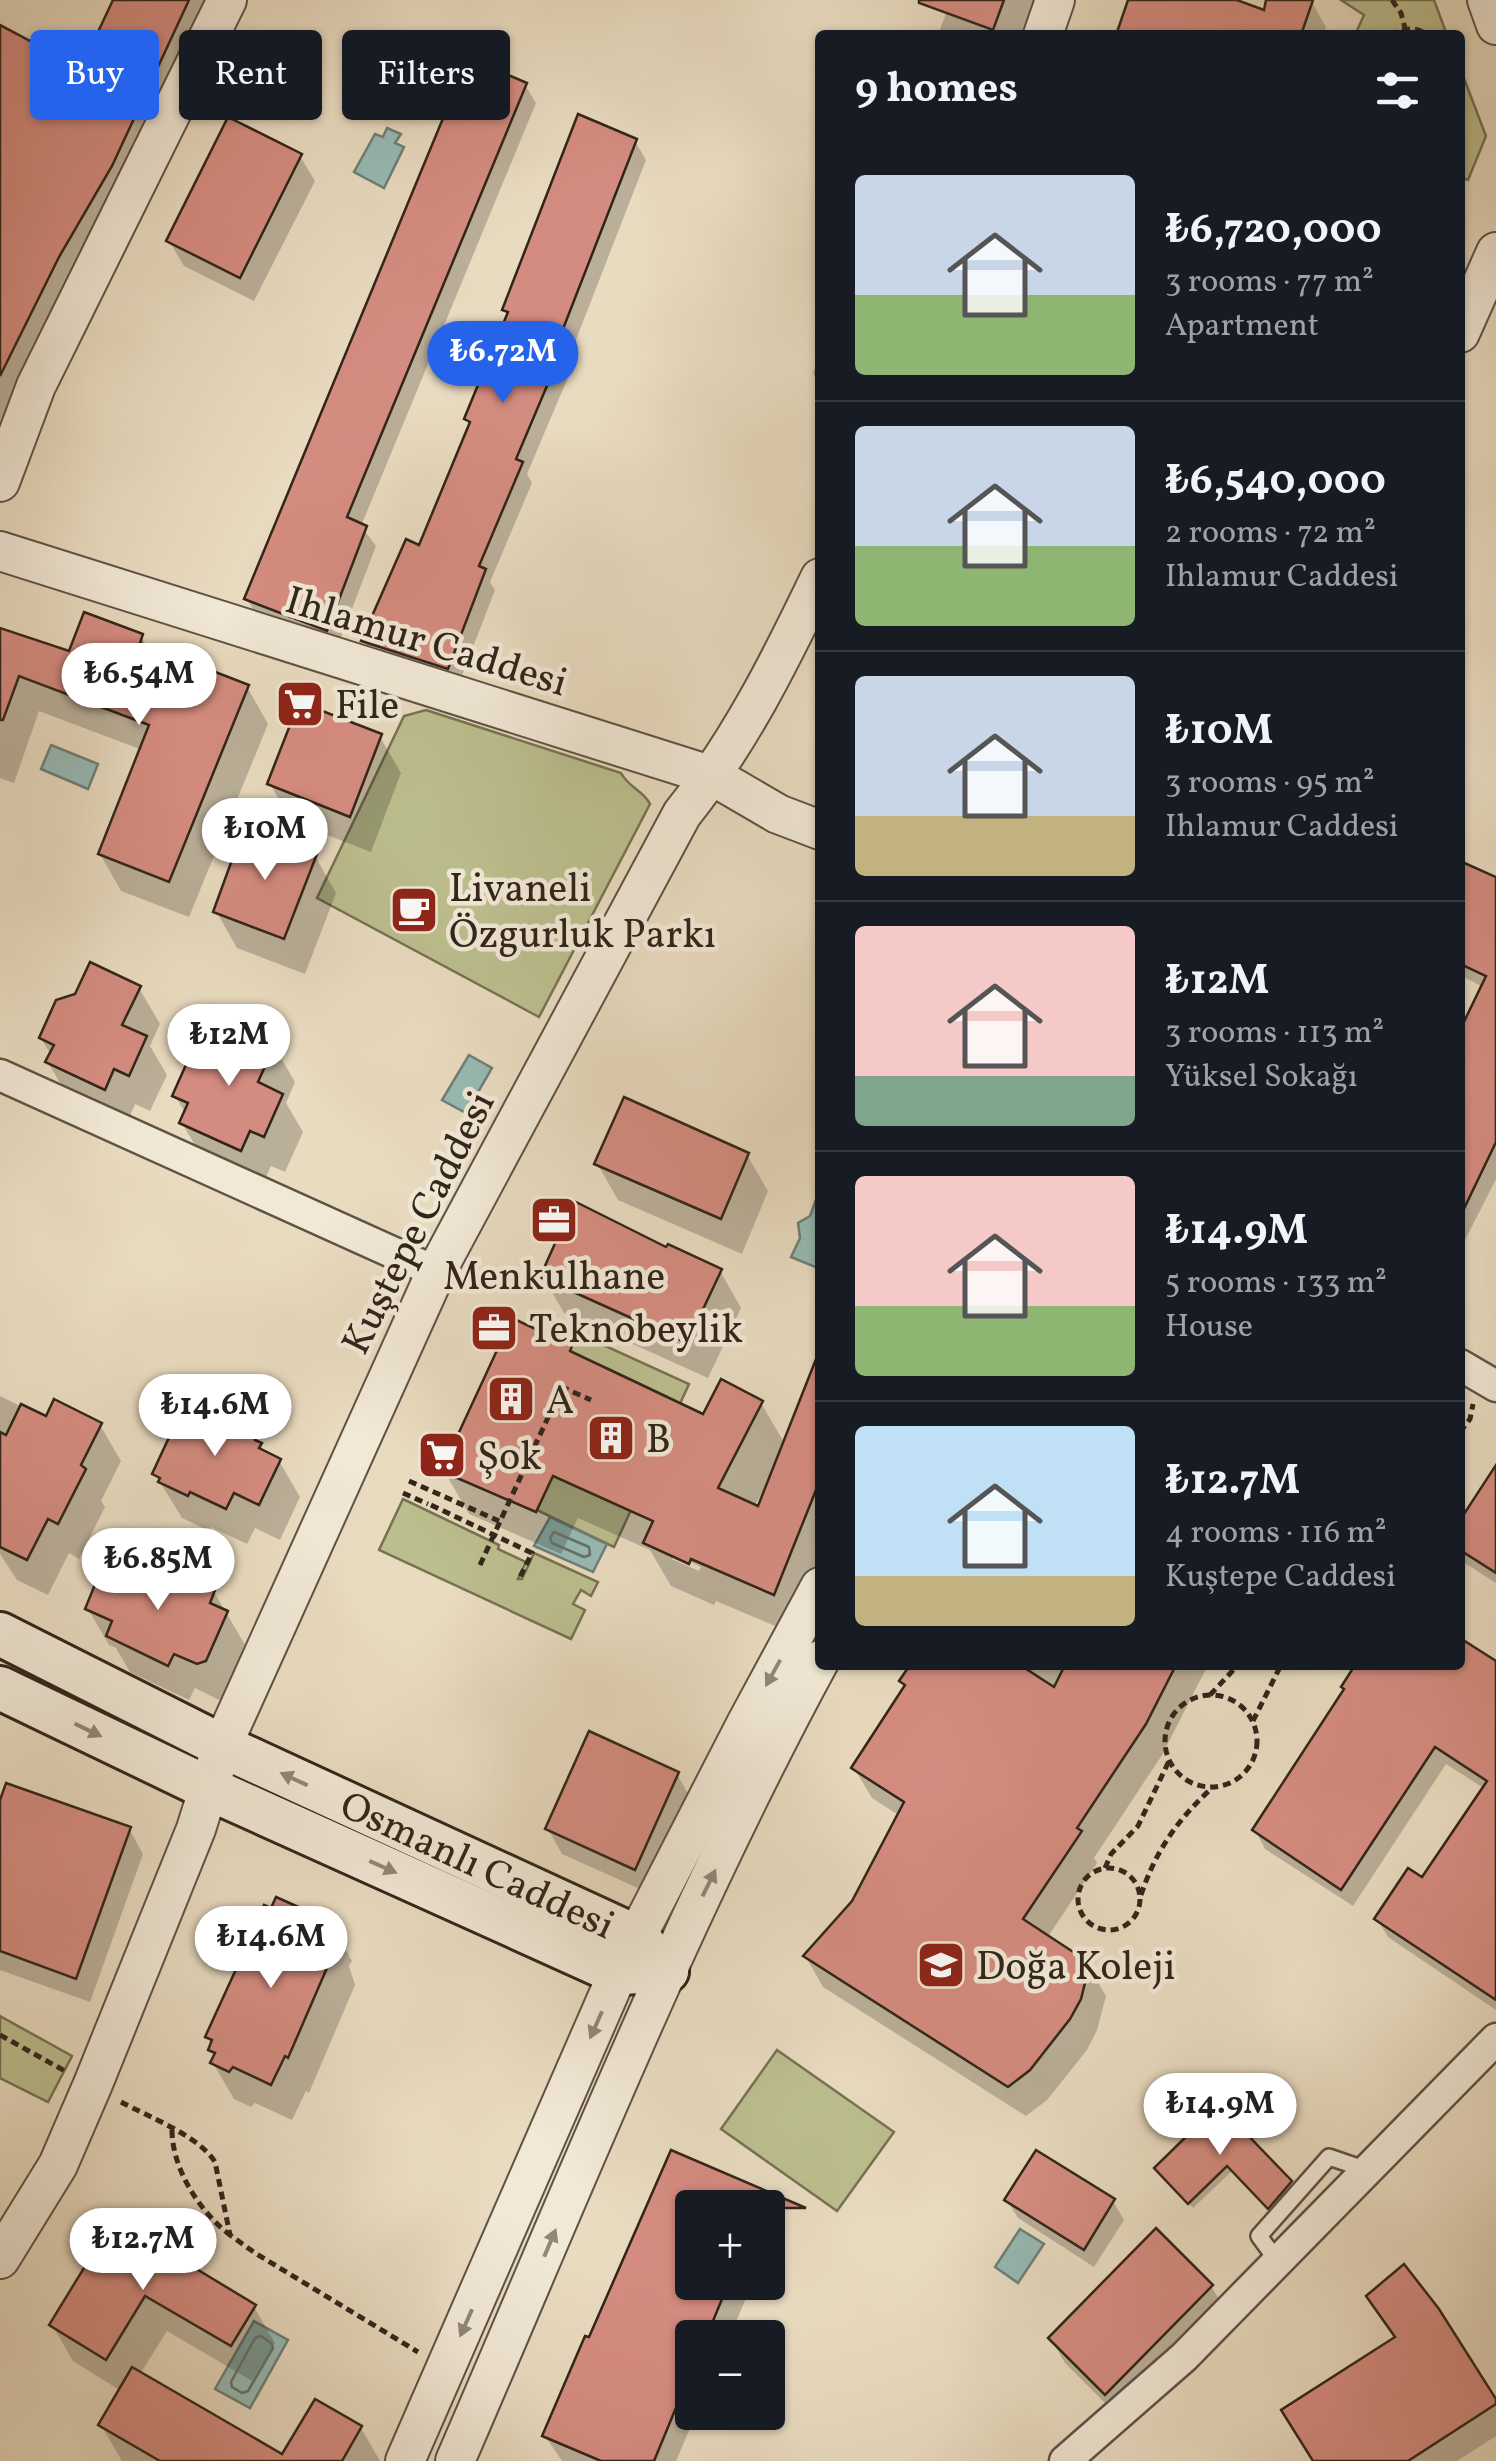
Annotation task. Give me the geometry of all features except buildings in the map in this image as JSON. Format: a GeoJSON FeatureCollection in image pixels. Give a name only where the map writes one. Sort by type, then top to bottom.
{"type":"FeatureCollection","features":[{"type":"Feature","properties":{"kind":"main road","name":"Osmanlı Caddesi"},"geometry":{"type":"LineString","coordinates":[[0,1634],[628,1955]]}},
{"type":"Feature","properties":{"kind":"main road","name":"Osmanlı Caddesi"},"geometry":{"type":"LineString","coordinates":[[0,1688],[210,1790],[667,1971]]}},
{"type":"Feature","properties":{"kind":"street"},"geometry":{"type":"LineString","coordinates":[[0,482],[36,386],[227,0]]}},
{"type":"Feature","properties":{"kind":"street"},"geometry":{"type":"LineString","coordinates":[[1045,30],[1055,0]]}},
{"type":"Feature","properties":{"kind":"street"},"geometry":{"type":"LineString","coordinates":[[1487,0],[1496,25]]}},
{"type":"Feature","properties":{"kind":"street"},"geometry":{"type":"LineString","coordinates":[[1465,322],[1496,252]]}},
{"type":"Feature","properties":{"kind":"street","name":"Ihlamur Caddesi"},"geometry":{"type":"LineString","coordinates":[[0,551],[713,776],[778,814],[815,828]]}},
{"type":"Feature","properties":{"kind":"street","name":"Kuştepe Caddesi"},"geometry":{"type":"LineString","coordinates":[[0,2259],[58,2165],[210,1790],[222,1746],[436,1272],[682,814],[713,776],[770,681],[815,588]]}},
{"type":"Feature","properties":{"kind":"street"},"geometry":{"type":"LineString","coordinates":[[0,1075],[436,1272]]}},
{"type":"Feature","properties":{"kind":"street"},"geometry":{"type":"LineString","coordinates":[[1465,1369],[1496,1386]]}},
{"type":"Feature","properties":{"kind":"street"},"geometry":{"type":"LineString","coordinates":[[405,2461],[628,1955],[815,1596]]}},
{"type":"Feature","properties":{"kind":"street"},"geometry":{"type":"LineString","coordinates":[[455,2461],[667,1971],[815,1669]]}},
{"type":"Feature","properties":{"kind":"street"},"geometry":{"type":"LineString","coordinates":[[1066,2461],[1184,2357],[1496,2039]]}},
{"type":"Feature","properties":{"kind":"path"},"geometry":{"type":"LineString","coordinates":[[1392,0],[1405,28]]}},
{"type":"Feature","properties":{"kind":"path"},"geometry":{"type":"LineString","coordinates":[[1401,30],[1421,30]]}},
{"type":"Feature","properties":{"kind":"path"},"geometry":{"type":"LineString","coordinates":[[480,1565],[527,1453],[562,1387],[591,1400]]}},
{"type":"Feature","properties":{"kind":"path"},"geometry":{"type":"LineString","coordinates":[[409,1481],[500,1521]]}},
{"type":"Feature","properties":{"kind":"path"},"geometry":{"type":"LineString","coordinates":[[403,1493],[532,1553],[520,1579]]}},
{"type":"Feature","properties":{"kind":"path"},"geometry":{"type":"LineString","coordinates":[[1210,1695],[1233,1670]]}},
{"type":"Feature","properties":{"kind":"path"},"geometry":{"type":"LineString","coordinates":[[1252,1721],[1278,1670]]}},
{"type":"Feature","properties":{"kind":"path"},"geometry":{"type":"LineString","coordinates":[[1140,1898],[1133,1878],[1115,1868],[1104,1868],[1094,1872],[1080,1887],[1079,1907],[1090,1924],[1108,1930],[1128,1925],[1139,1909],[1166,1838],[1178,1820],[1213,1787],[1240,1777],[1256,1751],[1252,1721],[1244,1708],[1231,1699],[1210,1695],[1187,1701],[1175,1711],[1164,1740],[1169,1760],[1184,1779],[1197,1786],[1213,1787]]}},
{"type":"Feature","properties":{"kind":"path"},"geometry":{"type":"LineString","coordinates":[[1104,1868],[1111,1854],[1138,1826],[1169,1760]]}},
{"type":"Feature","properties":{"kind":"path"},"geometry":{"type":"LineString","coordinates":[[0,2035],[72,2075]]}},
{"type":"Feature","properties":{"kind":"path"},"geometry":{"type":"LineString","coordinates":[[118,2100],[197,2142],[215,2162],[230,2235]]}},
{"type":"Feature","properties":{"kind":"path"},"geometry":{"type":"LineString","coordinates":[[172,2130],[175,2158],[212,2222],[423,2354]]}},
{"type":"Feature","properties":{"kind":"green space"},"geometry":{"type":"Polygon","coordinates":[[[1341,0],[1434,0],[1445,30],[1357,30],[1364,15],[1341,0]]]}},
{"type":"Feature","properties":{"kind":"green space"},"geometry":{"type":"Polygon","coordinates":[[[1465,81],[1486,136],[1468,180],[1465,179],[1465,81]]]}},
{"type":"Feature","properties":{"kind":"green space"},"geometry":{"type":"Polygon","coordinates":[[[426,710],[621,773],[650,804],[539,1017],[317,898],[404,716],[426,710]]]}},
{"type":"Feature","properties":{"kind":"green space"},"geometry":{"type":"Polygon","coordinates":[[[577,1333],[689,1384],[614,1547],[501,1497],[577,1333]],[[606,1368],[591,1400],[667,1397],[606,1368]]]}},
{"type":"Feature","properties":{"kind":"green space"},"geometry":{"type":"Polygon","coordinates":[[[403,1499],[526,1562],[518,1579],[522,1579],[534,1553],[598,1582],[591,1596],[581,1590],[573,1604],[585,1610],[571,1639],[379,1550],[403,1499]]]}},
{"type":"Feature","properties":{"kind":"green space"},"geometry":{"type":"Polygon","coordinates":[[[0,2016],[72,2056],[48,2102],[0,2078],[0,2016]]]}},
{"type":"Feature","properties":{"kind":"green space"},"geometry":{"type":"Polygon","coordinates":[[[777,2050],[894,2132],[837,2211],[721,2129],[777,2050]]]}},
{"type":"Feature","properties":{"kind":"water"},"geometry":{"type":"Polygon","coordinates":[[[387,128],[401,134],[395,143],[404,147],[384,188],[354,172],[375,134],[383,137],[387,128]]]}},
{"type":"Feature","properties":{"kind":"water"},"geometry":{"type":"Polygon","coordinates":[[[51,745],[98,764],[88,789],[41,769],[51,745]]]}},
{"type":"Feature","properties":{"kind":"water"},"geometry":{"type":"Polygon","coordinates":[[[469,1055],[492,1068],[466,1113],[442,1100],[469,1055]]]}},
{"type":"Feature","properties":{"kind":"water"},"geometry":{"type":"Polygon","coordinates":[[[815,1202],[815,1267],[791,1257],[800,1238],[798,1223],[810,1216],[815,1202]]]}},
{"type":"Feature","properties":{"kind":"water"},"geometry":{"type":"Polygon","coordinates":[[[550,1517],[607,1544],[593,1572],[534,1546],[550,1517]]]}},
{"type":"Feature","properties":{"kind":"water"},"geometry":{"type":"Polygon","coordinates":[[[1020,2229],[1044,2244],[1018,2283],[995,2267],[1020,2229]]]}},
{"type":"Feature","properties":{"kind":"water"},"geometry":{"type":"Polygon","coordinates":[[[254,2321],[288,2340],[250,2408],[215,2389],[254,2321]]]}},
{"type":"Feature","properties":{"kind":"place","name":"File"},"geometry":{"type":"Point","coordinates":[300,704]}},
{"type":"Feature","properties":{"kind":"place","name":"Livaneli Özgurluk Parkı"},"geometry":{"type":"Point","coordinates":[414,910]}},
{"type":"Feature","properties":{"kind":"place","name":"Menkulhane"},"geometry":{"type":"Point","coordinates":[554,1220]}},
{"type":"Feature","properties":{"kind":"place","name":"Teknobeylik"},"geometry":{"type":"Point","coordinates":[494,1328]}},
{"type":"Feature","properties":{"kind":"place","name":"A"},"geometry":{"type":"Point","coordinates":[511,1399]}},
{"type":"Feature","properties":{"kind":"place","name":"B"},"geometry":{"type":"Point","coordinates":[611,1438]}},
{"type":"Feature","properties":{"kind":"place","name":"Şok"},"geometry":{"type":"Point","coordinates":[442,1455]}},
{"type":"Feature","properties":{"kind":"place","name":"Doğa Koleji"},"geometry":{"type":"Point","coordinates":[941,1965]}}]}
